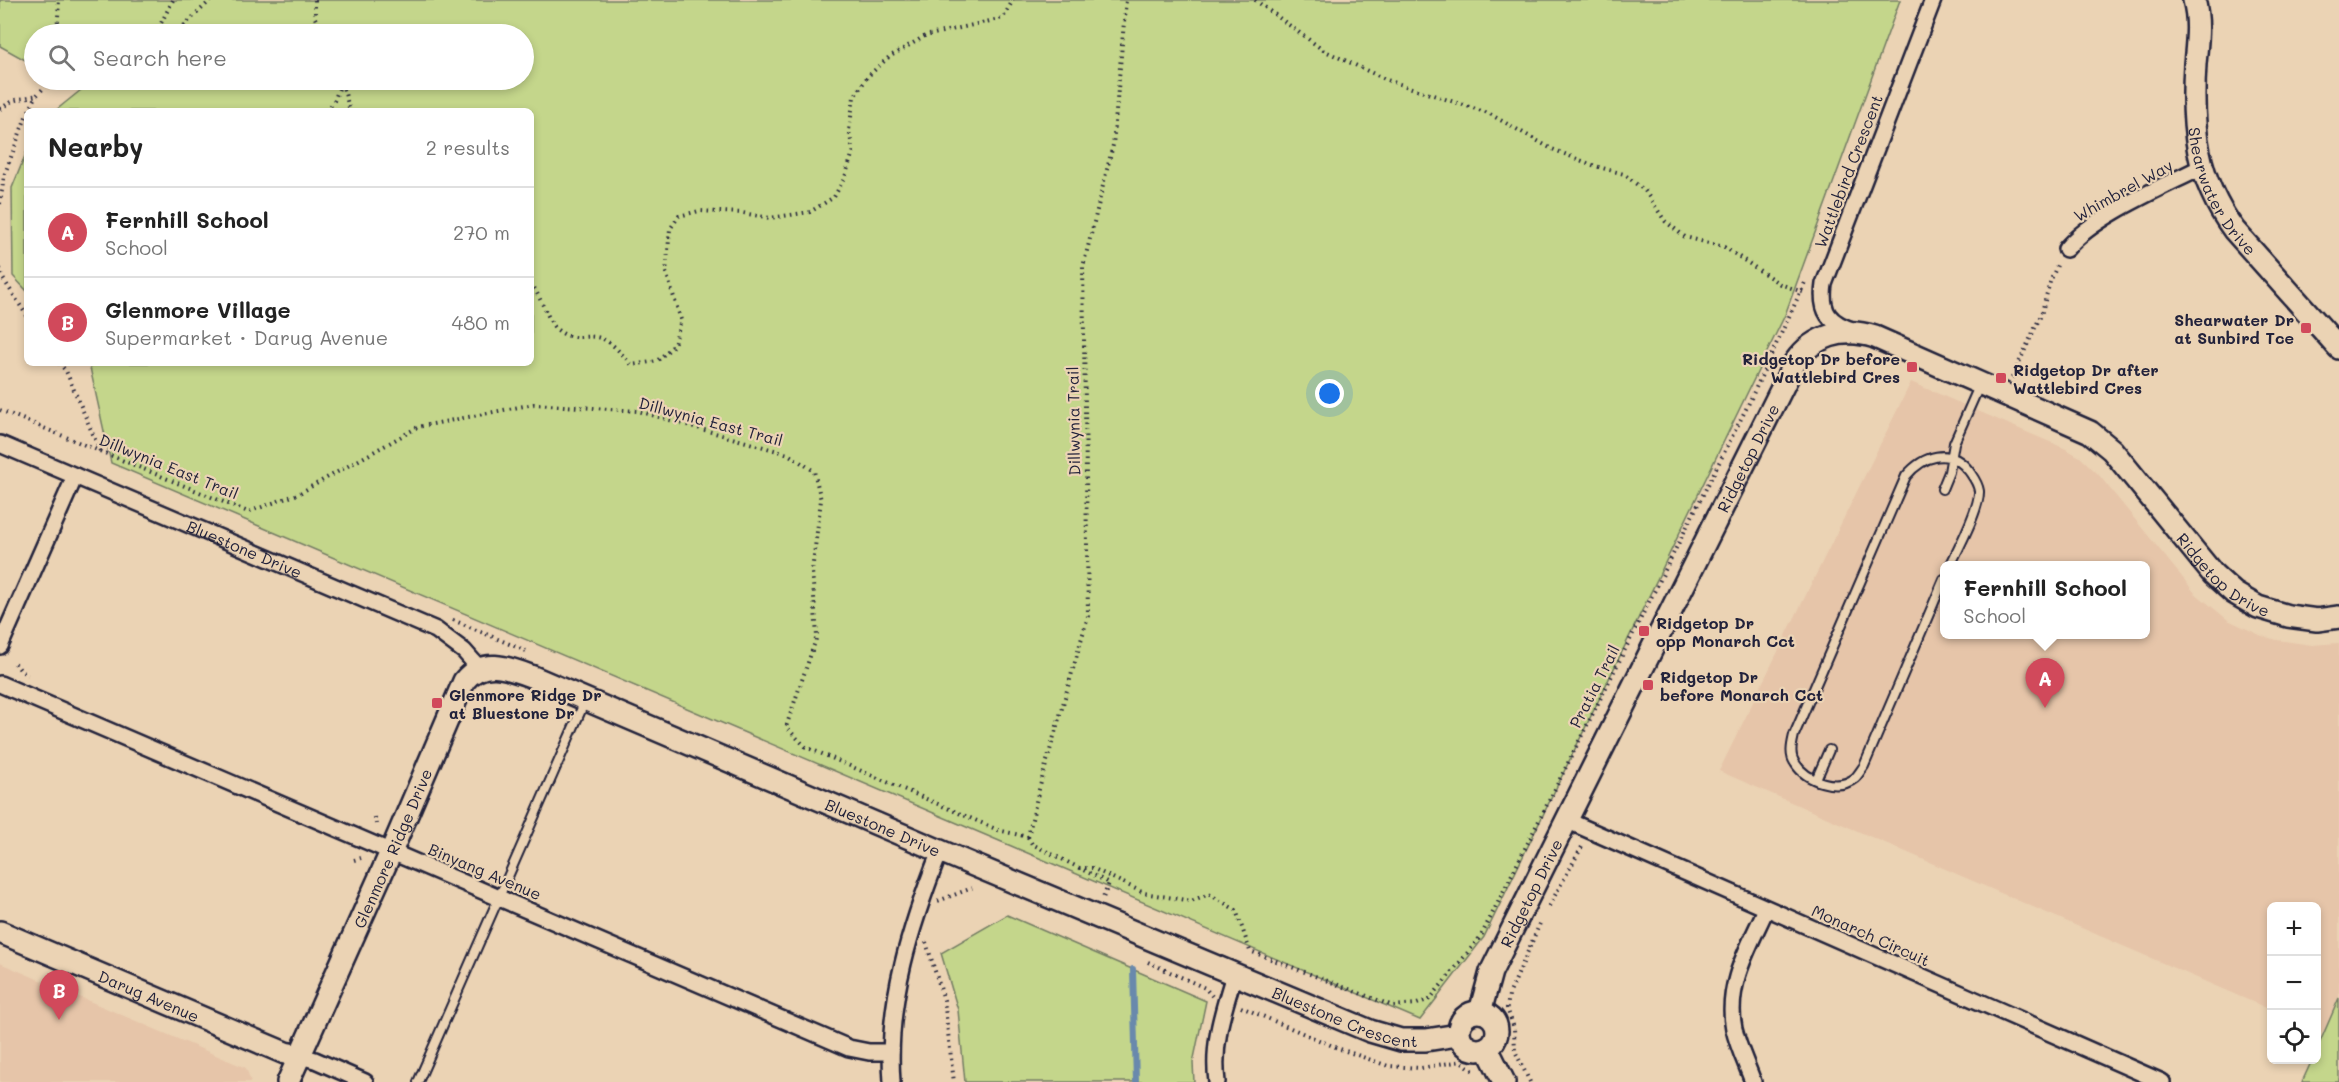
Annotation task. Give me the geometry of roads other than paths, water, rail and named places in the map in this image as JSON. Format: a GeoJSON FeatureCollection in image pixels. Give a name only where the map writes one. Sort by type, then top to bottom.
{"type":"FeatureCollection","features":[{"type":"Feature","properties":{"kind":"street","name":"Wattlebird Crescent"},"geometry":{"type":"LineString","coordinates":[[1865,334],[1840,326],[1829,317],[1825,311],[1823,295],[1831,265],[1933,0]]}},
{"type":"Feature","properties":{"kind":"street","name":"Shearwater Drive"},"geometry":{"type":"LineString","coordinates":[[2194,0],[2198,31],[2194,118],[2202,167],[2216,201],[2234,230],[2339,348]]}},
{"type":"Feature","properties":{"kind":"street","name":"Whimbrel Way"},"geometry":{"type":"LineString","coordinates":[[2066,249],[2076,237],[2095,223],[2202,167]]}},
{"type":"Feature","properties":{"kind":"street","name":"Ridgetop Drive"},"geometry":{"type":"LineString","coordinates":[[1480,1012],[1491,972],[1795,362],[1813,343],[1827,336],[1843,332],[1865,334],[2077,426],[2105,444],[2226,587],[2246,601],[2274,613],[2317,620],[2339,617]]}},
{"type":"Feature","properties":{"kind":"street","name":"Bluestone Drive"},"geometry":{"type":"LineString","coordinates":[[0,444],[436,630],[464,651],[479,668],[501,666],[533,677],[1234,975]]}},
{"type":"Feature","properties":{"kind":"street"},"geometry":{"type":"LineString","coordinates":[[0,646],[75,476]]}},
{"type":"Feature","properties":{"kind":"street","name":"Glenmore Ridge Drive"},"geometry":{"type":"LineString","coordinates":[[288,1082],[392,852],[464,681],[479,668]]}},
{"type":"Feature","properties":{"kind":"street","name":"Binyang Avenue"},"geometry":{"type":"LineString","coordinates":[[0,684],[849,1048],[891,1052]]}},
{"type":"Feature","properties":{"kind":"street","name":"Monarch Circuit"},"geometry":{"type":"LineString","coordinates":[[1566,820],[2162,1082]]}},
{"type":"Feature","properties":{"kind":"street"},"geometry":{"type":"LineString","coordinates":[[892,1082],[891,1052],[897,992],[904,955],[913,921],[940,851]]}},
{"type":"Feature","properties":{"kind":"street"},"geometry":{"type":"LineString","coordinates":[[1753,1082],[1735,1030],[1731,1007],[1735,981],[1740,967],[1766,909]]}},
{"type":"Feature","properties":{"kind":"street","name":"Darug Avenue"},"geometry":{"type":"LineString","coordinates":[[0,932],[285,1053],[300,1056]]}},
{"type":"Feature","properties":{"kind":"street"},"geometry":{"type":"LineString","coordinates":[[1217,1082],[1214,1061],[1218,1029],[1234,975]]}},
{"type":"Feature","properties":{"kind":"street","name":"Bluestone Crescent"},"geometry":{"type":"LineString","coordinates":[[1234,975],[1370,1031],[1401,1040],[1426,1040],[1458,1035]]}},
{"type":"Feature","properties":{"kind":"street"},"geometry":{"type":"LineString","coordinates":[[1474,1012],[1491,1017],[1497,1028],[1495,1039],[1487,1048],[1481,1050],[1464,1046],[1458,1035],[1463,1018],[1474,1012]]}},
{"type":"Feature","properties":{"kind":"street"},"geometry":{"type":"LineString","coordinates":[[1487,1048],[1504,1082]]}},
{"type":"Feature","properties":{"kind":"street"},"geometry":{"type":"LineString","coordinates":[[300,1056],[315,1060],[365,1082]]}},
{"type":"Feature","properties":{"kind":"lane"},"geometry":{"type":"LineString","coordinates":[[1942,489],[1949,472],[1954,443],[1980,383]]}},
{"type":"Feature","properties":{"kind":"lane"},"geometry":{"type":"LineString","coordinates":[[1940,588],[1864,766],[1855,778],[1843,784],[1830,784],[1804,773],[1794,762],[1791,749],[1794,735],[1906,476],[1925,458],[1939,455],[1952,457],[1966,467],[1975,480],[1979,492],[1976,506],[1952,561]]}},
{"type":"Feature","properties":{"kind":"lane"},"geometry":{"type":"LineString","coordinates":[[418,1082],[586,699]]}},
{"type":"Feature","properties":{"kind":"lane"},"geometry":{"type":"LineString","coordinates":[[1816,780],[1829,750]]}},
{"type":"Feature","properties":{"kind":"waterway"},"geometry":{"type":"LineString","coordinates":[[1133,969],[1136,1082]]}},
{"type":"Feature","properties":{"kind":"place","name":"Shearwater Dr at Sunbird Tce"},"geometry":{"type":"Point","coordinates":[2306,328]}},
{"type":"Feature","properties":{"kind":"place","name":"Ridgetop Dr before Wattlebird Cres"},"geometry":{"type":"Point","coordinates":[1912,367]}},
{"type":"Feature","properties":{"kind":"place","name":"Ridgetop Dr after Wattlebird Cres"},"geometry":{"type":"Point","coordinates":[2001,378]}},
{"type":"Feature","properties":{"kind":"place","name":"Ridgetop Dr opp Monarch Cct"},"geometry":{"type":"Point","coordinates":[1644,631]}},
{"type":"Feature","properties":{"kind":"place","name":"Ridgetop Dr before Monarch Cct"},"geometry":{"type":"Point","coordinates":[1648,685]}},
{"type":"Feature","properties":{"kind":"place","name":"Glenmore Ridge Dr at Bluestone Dr"},"geometry":{"type":"Point","coordinates":[437,703]}},
{"type":"Feature","properties":{"kind":"place","name":"Fernhill School"},"geometry":{"type":"Point","coordinates":[2045,708]}},
{"type":"Feature","properties":{"kind":"place","name":"Glenmore Village"},"geometry":{"type":"Point","coordinates":[59,1020]}}]}
